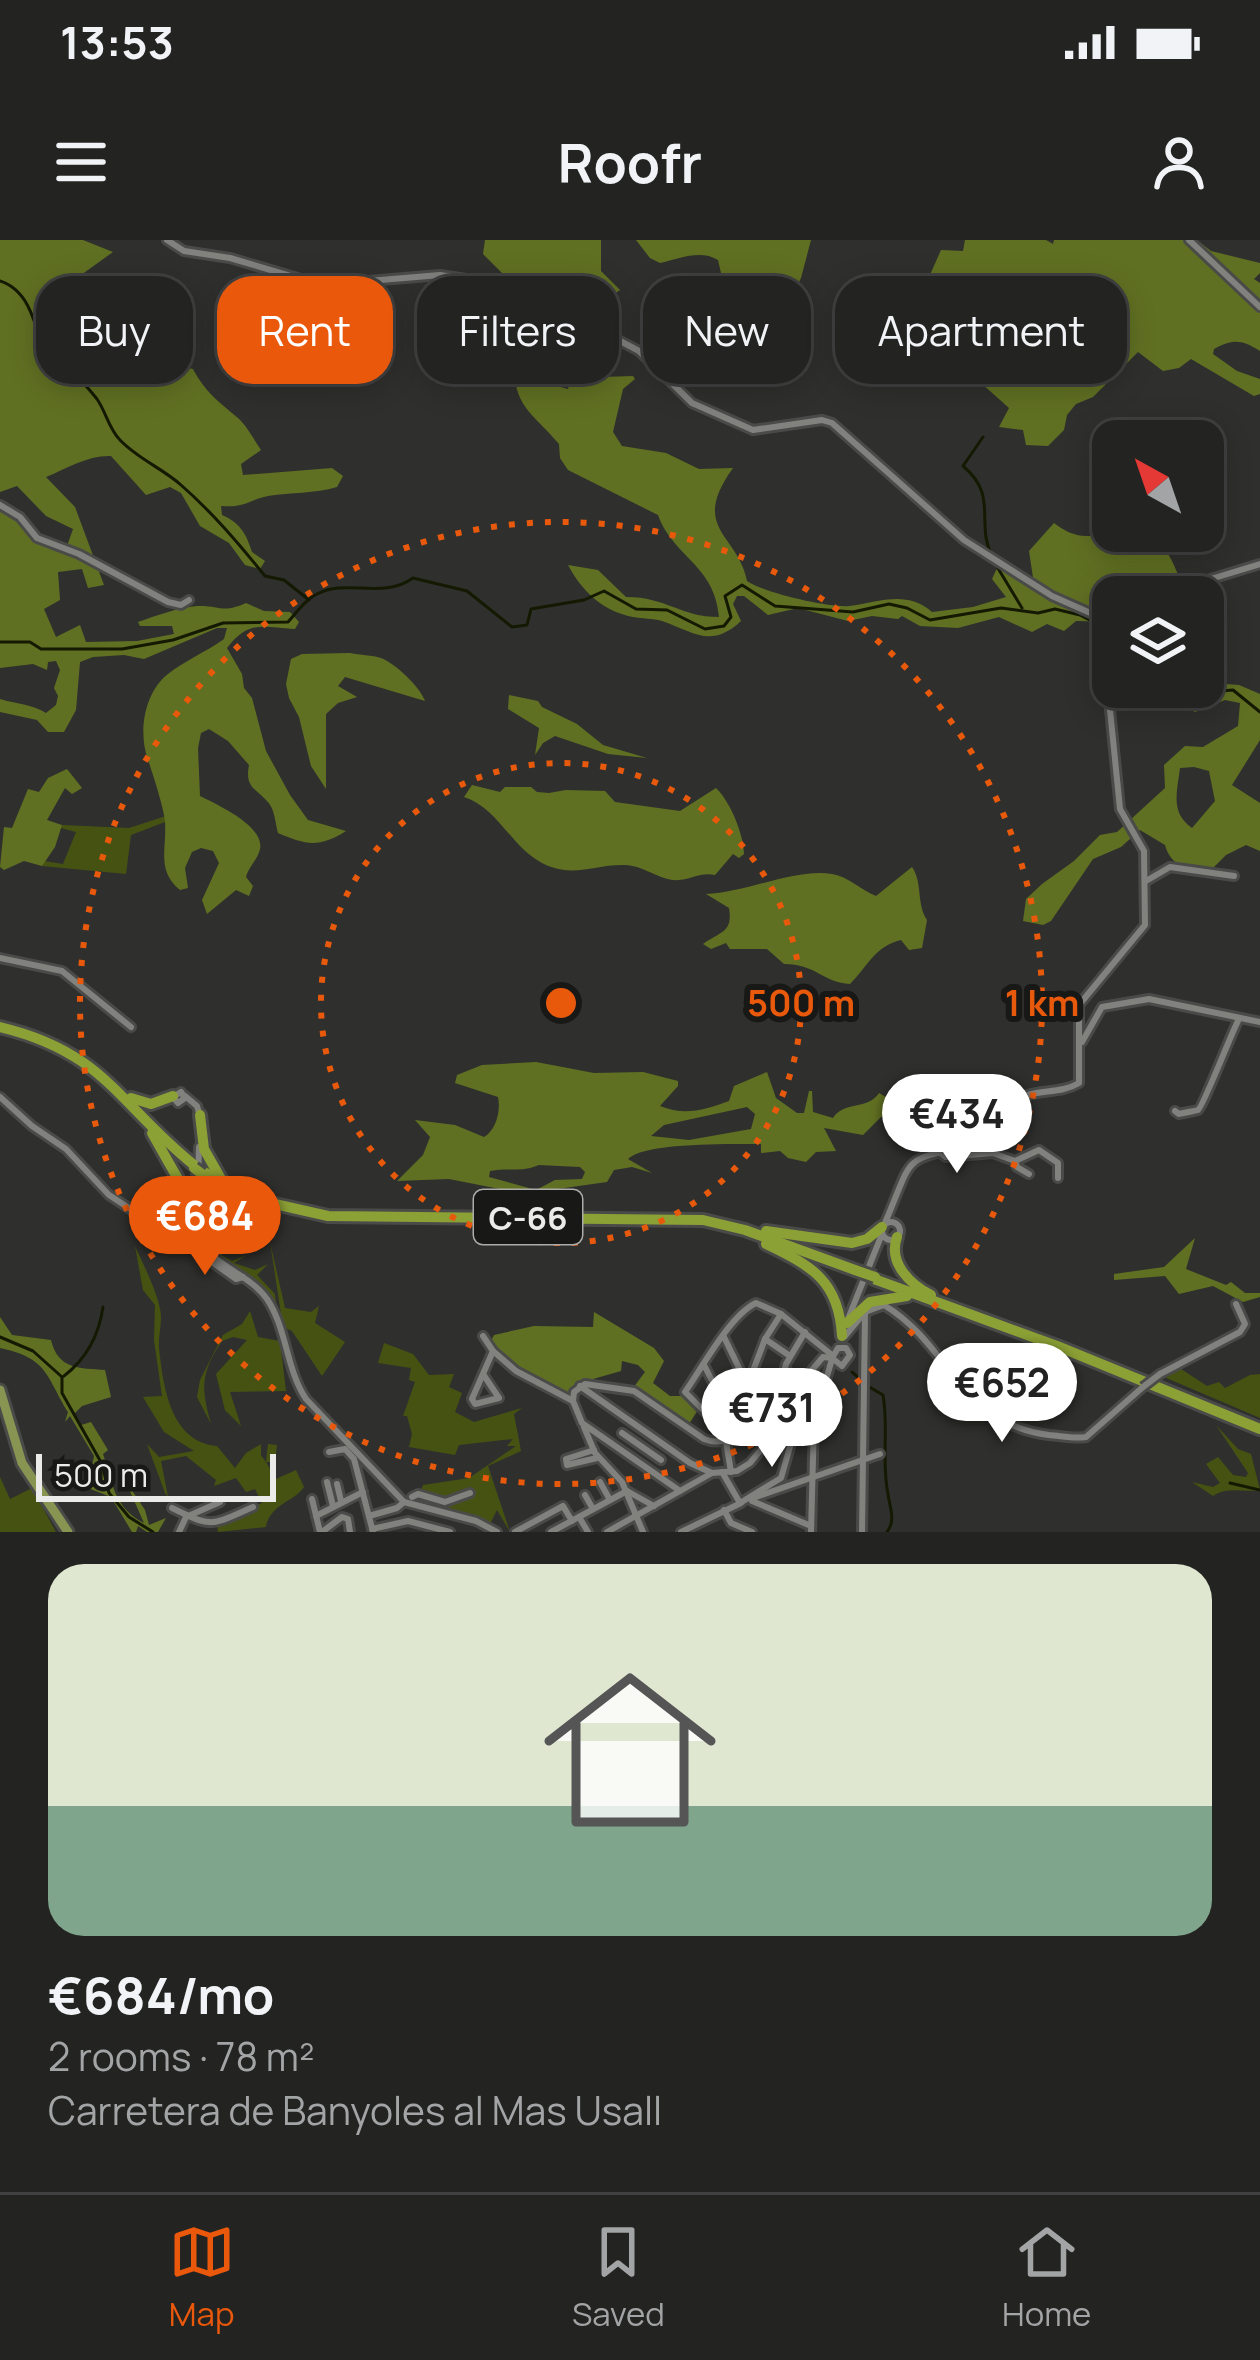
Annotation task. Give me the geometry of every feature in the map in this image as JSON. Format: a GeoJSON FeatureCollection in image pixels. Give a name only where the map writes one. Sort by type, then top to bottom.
{"type":"FeatureCollection","features":[{"type":"Feature","properties":{"kind":"highway","name":"C-66"},"geometry":{"type":"LineString","coordinates":[[0,1029],[64,1050],[114,1085],[198,1170],[241,1193],[293,1210],[342,1216],[662,1216],[711,1223],[941,1301],[1193,1396],[1260,1427]]}},
{"type":"Feature","properties":{"kind":"highway","name":"C-66"},"geometry":{"type":"LineString","coordinates":[[0,1029],[45,1044],[78,1062],[198,1170],[254,1202],[326,1219],[711,1223]]}},
{"type":"Feature","properties":{"kind":"highway"},"geometry":{"type":"LineString","coordinates":[[114,1085],[145,1104],[183,1094]]}},
{"type":"Feature","properties":{"kind":"highway"},"geometry":{"type":"LineString","coordinates":[[200,1115],[210,1164],[241,1193]]}},
{"type":"Feature","properties":{"kind":"highway"},"geometry":{"type":"LineString","coordinates":[[143,1119],[178,1179],[201,1244]]}},
{"type":"Feature","properties":{"kind":"highway"},"geometry":{"type":"LineString","coordinates":[[711,1223],[852,1243],[889,1230],[904,1274],[941,1301]]}},
{"type":"Feature","properties":{"kind":"highway"},"geometry":{"type":"LineString","coordinates":[[711,1223],[768,1245],[816,1271],[834,1297],[842,1342]]}},
{"type":"Feature","properties":{"kind":"highway","name":"C-66"},"geometry":{"type":"LineString","coordinates":[[874,1278],[1260,1427]]}},
{"type":"Feature","properties":{"kind":"highway"},"geometry":{"type":"LineString","coordinates":[[842,1342],[878,1299],[899,1295],[927,1300]]}},
{"type":"Feature","properties":{"kind":"main road"},"geometry":{"type":"LineString","coordinates":[[0,1390],[22,1462],[68,1532]]}},
{"type":"Feature","properties":{"kind":"street"},"geometry":{"type":"LineString","coordinates":[[167,240],[184,251],[224,256],[326,286],[440,275],[486,282],[521,312],[541,320],[569,310],[585,313],[607,334],[639,351],[692,403],[743,427],[832,423],[964,540],[1052,596],[1092,614]]}},
{"type":"Feature","properties":{"kind":"street"},"geometry":{"type":"LineString","coordinates":[[1189,240],[1260,307]]}},
{"type":"Feature","properties":{"kind":"street"},"geometry":{"type":"LineString","coordinates":[[0,505],[20,517],[37,538],[79,554],[168,602],[181,605],[189,601]]}},
{"type":"Feature","properties":{"kind":"street"},"geometry":{"type":"LineString","coordinates":[[1221,576],[1260,564]]}},
{"type":"Feature","properties":{"kind":"street"},"geometry":{"type":"LineString","coordinates":[[759,1499],[811,1529],[816,1406],[889,1230],[890,1212],[907,1168],[918,1159],[982,1141],[1004,1108],[1018,1099],[1076,1086],[1081,1075],[1077,1014],[1081,1001],[1145,925],[1144,851],[1120,809],[1110,708]]}},
{"type":"Feature","properties":{"kind":"street"},"geometry":{"type":"LineString","coordinates":[[1146,880],[1169,867],[1234,875]]}},
{"type":"Feature","properties":{"kind":"street"},"geometry":{"type":"LineString","coordinates":[[0,958],[62,971],[130,1027]]}},
{"type":"Feature","properties":{"kind":"street"},"geometry":{"type":"LineString","coordinates":[[1079,1044],[1102,1007],[1138,998],[1260,1022]]}},
{"type":"Feature","properties":{"kind":"street"},"geometry":{"type":"LineString","coordinates":[[1175,1111],[1193,1112],[1204,1103],[1238,1020]]}},
{"type":"Feature","properties":{"kind":"street"},"geometry":{"type":"LineString","coordinates":[[183,1094],[200,1115],[197,1221],[201,1244],[263,1294],[275,1313],[295,1379],[310,1406],[407,1499],[497,1532]]}},
{"type":"Feature","properties":{"kind":"street"},"geometry":{"type":"LineString","coordinates":[[0,1096],[66,1149],[109,1196],[141,1216],[161,1239],[192,1248],[236,1279],[243,1277]]}},
{"type":"Feature","properties":{"kind":"street"},"geometry":{"type":"LineString","coordinates":[[1013,1161],[1040,1150],[1058,1163],[1058,1178]]}},
{"type":"Feature","properties":{"kind":"street"},"geometry":{"type":"LineString","coordinates":[[939,1152],[946,1156],[993,1153],[1029,1174]]}},
{"type":"Feature","properties":{"kind":"street"},"geometry":{"type":"LineString","coordinates":[[704,1365],[721,1404],[706,1415],[686,1392],[704,1365],[741,1311],[751,1305],[764,1304],[806,1332],[858,1349],[864,1336]]}},
{"type":"Feature","properties":{"kind":"street"},"geometry":{"type":"LineString","coordinates":[[744,1502],[781,1478],[814,1368],[865,1312],[878,1305],[889,1307],[934,1347],[970,1399],[1009,1425],[1086,1437],[1160,1374],[1240,1332],[1245,1324],[1236,1304]]}},
{"type":"Feature","properties":{"kind":"street"},"geometry":{"type":"LineString","coordinates":[[748,1384],[765,1339],[781,1314]]}},
{"type":"Feature","properties":{"kind":"street"},"geometry":{"type":"LineString","coordinates":[[607,1532],[680,1491],[756,1457],[770,1430],[790,1356],[806,1332]]}},
{"type":"Feature","properties":{"kind":"street"},"geometry":{"type":"LineString","coordinates":[[580,1386],[630,1389],[704,1439],[717,1444],[726,1441],[749,1419],[756,1403],[724,1336]]}},
{"type":"Feature","properties":{"kind":"street"},"geometry":{"type":"LineString","coordinates":[[842,1342],[864,1336]]}},
{"type":"Feature","properties":{"kind":"street"},"geometry":{"type":"LineString","coordinates":[[862,1532],[864,1336]]}},
{"type":"Feature","properties":{"kind":"street"},"geometry":{"type":"LineString","coordinates":[[486,1337],[515,1372],[573,1400],[596,1454],[630,1492],[654,1506]]}},
{"type":"Feature","properties":{"kind":"street"},"geometry":{"type":"LineString","coordinates":[[765,1339],[790,1356]]}},
{"type":"Feature","properties":{"kind":"street"},"geometry":{"type":"LineString","coordinates":[[839,1366],[842,1342]]}},
{"type":"Feature","properties":{"kind":"street"},"geometry":{"type":"LineString","coordinates":[[829,1370],[849,1363],[842,1342]]}},
{"type":"Feature","properties":{"kind":"street"},"geometry":{"type":"LineString","coordinates":[[483,1374],[499,1398],[476,1404],[472,1399],[493,1351]]}},
{"type":"Feature","properties":{"kind":"street"},"geometry":{"type":"LineString","coordinates":[[785,1369],[809,1389]]}},
{"type":"Feature","properties":{"kind":"street"},"geometry":{"type":"LineString","coordinates":[[573,1400],[580,1386]]}},
{"type":"Feature","properties":{"kind":"street"},"geometry":{"type":"LineString","coordinates":[[580,1386],[668,1449],[722,1472],[744,1502]]}},
{"type":"Feature","properties":{"kind":"street"},"geometry":{"type":"LineString","coordinates":[[749,1419],[793,1442]]}},
{"type":"Feature","properties":{"kind":"street"},"geometry":{"type":"LineString","coordinates":[[614,1445],[630,1422]]}},
{"type":"Feature","properties":{"kind":"street"},"geometry":{"type":"LineString","coordinates":[[582,1423],[680,1491]]}},
{"type":"Feature","properties":{"kind":"street"},"geometry":{"type":"LineString","coordinates":[[622,1433],[661,1460]]}},
{"type":"Feature","properties":{"kind":"street"},"geometry":{"type":"LineString","coordinates":[[722,1472],[726,1441]]}},
{"type":"Feature","properties":{"kind":"street"},"geometry":{"type":"LineString","coordinates":[[329,1452],[340,1449],[352,1454],[372,1531],[408,1521],[445,1532]]}},
{"type":"Feature","properties":{"kind":"street"},"geometry":{"type":"LineString","coordinates":[[652,1472],[668,1449]]}},
{"type":"Feature","properties":{"kind":"street"},"geometry":{"type":"LineString","coordinates":[[681,1532],[744,1502],[880,1454]]}},
{"type":"Feature","properties":{"kind":"street"},"geometry":{"type":"LineString","coordinates":[[327,1482],[333,1506]]}},
{"type":"Feature","properties":{"kind":"street"},"geometry":{"type":"LineString","coordinates":[[600,1482],[610,1500]]}},
{"type":"Feature","properties":{"kind":"street"},"geometry":{"type":"LineString","coordinates":[[337,1484],[341,1501]]}},
{"type":"Feature","properties":{"kind":"street"},"geometry":{"type":"LineString","coordinates":[[316,1516],[363,1492]]}},
{"type":"Feature","properties":{"kind":"street"},"geometry":{"type":"LineString","coordinates":[[572,1532],[593,1509],[630,1492]]}},
{"type":"Feature","properties":{"kind":"street"},"geometry":{"type":"LineString","coordinates":[[630,1492],[643,1532]]}},
{"type":"Feature","properties":{"kind":"street"},"geometry":{"type":"LineString","coordinates":[[369,1516],[397,1508],[418,1494],[445,1502],[470,1493]]}},
{"type":"Feature","properties":{"kind":"street"},"geometry":{"type":"LineString","coordinates":[[585,1495],[593,1509]]}},
{"type":"Feature","properties":{"kind":"street"},"geometry":{"type":"LineString","coordinates":[[312,1499],[321,1532],[342,1517],[348,1519],[350,1529]]}},
{"type":"Feature","properties":{"kind":"street"},"geometry":{"type":"LineString","coordinates":[[179,1532],[186,1517],[220,1502]]}},
{"type":"Feature","properties":{"kind":"street"},"geometry":{"type":"LineString","coordinates":[[515,1532],[563,1506],[581,1524]]}},
{"type":"Feature","properties":{"kind":"street"},"geometry":{"type":"LineString","coordinates":[[172,1508],[186,1517],[214,1523],[253,1507]]}},
{"type":"Feature","properties":{"kind":"street"},"geometry":{"type":"LineString","coordinates":[[724,1510],[739,1530],[752,1532]]}},
{"type":"Feature","properties":{"kind":"street"},"geometry":{"type":"LineString","coordinates":[[543,1517],[551,1532],[581,1524]]}},
{"type":"Feature","properties":{"kind":"green space"},"geometry":{"type":"Polygon","coordinates":[[[0,240],[83,240],[113,252],[81,276],[36,276],[36,384],[193,384],[193,369],[261,450],[241,464],[243,475],[332,468],[343,476],[337,487],[221,506],[222,515],[238,525],[252,552],[265,561],[260,569],[245,565],[229,543],[200,526],[181,493],[170,487],[146,495],[111,456],[86,460],[46,477],[75,507],[104,585],[88,588],[82,569],[58,572],[60,600],[44,609],[56,637],[80,625],[86,642],[137,641],[174,634],[172,626],[140,626],[138,622],[197,606],[226,609],[246,603],[264,611],[290,612],[299,622],[295,629],[249,629],[227,648],[252,698],[266,751],[290,795],[308,820],[346,831],[312,843],[278,833],[270,804],[250,782],[249,765],[228,741],[209,729],[201,733],[198,748],[200,796],[247,824],[260,840],[260,849],[246,877],[253,886],[249,896],[236,890],[207,914],[202,900],[219,863],[213,851],[201,848],[192,852],[185,868],[188,888],[180,890],[168,875],[164,859],[164,817],[145,749],[148,702],[160,682],[224,639],[227,628],[144,659],[124,655],[80,662],[76,710],[64,732],[48,732],[37,720],[0,712],[0,699],[46,713],[56,705],[54,688],[60,670],[56,661],[48,662],[47,670],[33,664],[0,668],[0,506],[40,542],[66,549],[73,529],[46,516],[17,486],[0,492],[0,240]]]}},
{"type":"Feature","properties":{"kind":"green space"},"geometry":{"type":"Polygon","coordinates":[[[485,240],[601,240],[601,271],[606,276],[505,276],[483,254],[485,240]]]}},
{"type":"Feature","properties":{"kind":"green space"},"geometry":{"type":"Polygon","coordinates":[[[636,240],[811,240],[802,276],[722,276],[718,260],[711,257],[697,255],[660,263],[636,240]]]}},
{"type":"Feature","properties":{"kind":"green space"},"geometry":{"type":"Polygon","coordinates":[[[965,240],[1046,240],[1053,244],[1054,240],[1197,240],[1211,251],[1260,263],[1254,279],[1260,283],[1260,351],[1232,342],[1214,349],[1213,354],[1237,371],[1260,379],[1260,394],[1254,396],[1191,359],[1163,371],[1138,352],[1127,363],[1127,276],[929,276],[941,250],[963,251],[965,240]]]}},
{"type":"Feature","properties":{"kind":"green space"},"geometry":{"type":"Polygon","coordinates":[[[619,376],[633,376],[623,389],[613,432],[622,446],[666,453],[699,469],[733,468],[715,505],[720,530],[747,581],[782,595],[840,606],[902,599],[932,612],[973,607],[1006,597],[992,579],[998,566],[1034,584],[1029,551],[1054,523],[1068,532],[1092,535],[1092,552],[1166,552],[1179,576],[1092,576],[1092,621],[1076,621],[1064,631],[1047,624],[1032,632],[999,617],[958,628],[920,626],[902,616],[848,621],[798,608],[768,615],[744,596],[737,596],[733,604],[741,621],[711,636],[622,614],[594,599],[568,565],[598,570],[626,597],[719,617],[710,585],[658,515],[568,470],[560,458],[559,444],[516,384],[568,389],[569,384],[619,384],[619,376]]]}},
{"type":"Feature","properties":{"kind":"green space"},"geometry":{"type":"Polygon","coordinates":[[[982,384],[1106,384],[1093,397],[1076,404],[1064,430],[1048,446],[1026,445],[1023,430],[999,427],[1009,408],[982,384]]]}},
{"type":"Feature","properties":{"kind":"green space"},"geometry":{"type":"Polygon","coordinates":[[[350,653],[387,661],[413,683],[425,701],[345,677],[338,686],[357,697],[338,703],[326,714],[326,789],[311,766],[286,684],[291,659],[302,654],[350,653]]]}},
{"type":"Feature","properties":{"kind":"green space"},"geometry":{"type":"Polygon","coordinates":[[[1224,684],[1260,694],[1260,740],[1232,785],[1260,803],[1260,851],[1246,845],[1226,855],[1210,871],[1195,870],[1176,863],[1165,845],[1140,830],[1121,847],[1093,859],[1051,921],[1043,925],[1023,921],[1026,899],[1042,884],[1100,835],[1117,832],[1165,788],[1164,765],[1185,746],[1203,747],[1238,726],[1240,703],[1225,700],[1224,684]],[[1180,768],[1178,809],[1185,822],[1192,828],[1215,801],[1209,771],[1180,768]]]}},
{"type":"Feature","properties":{"kind":"green space"},"geometry":{"type":"Polygon","coordinates":[[[509,695],[538,701],[603,745],[647,758],[608,754],[555,736],[535,755],[539,728],[508,709],[509,695]]]}},
{"type":"Feature","properties":{"kind":"green space"},"geometry":{"type":"Polygon","coordinates":[[[67,769],[82,788],[72,794],[65,788],[47,820],[62,825],[55,847],[42,866],[24,861],[4,870],[0,867],[4,827],[12,828],[28,789],[39,792],[48,778],[67,769]]]}},
{"type":"Feature","properties":{"kind":"green space"},"geometry":{"type":"Polygon","coordinates":[[[472,785],[500,792],[505,787],[549,793],[605,791],[615,802],[680,811],[716,788],[735,819],[744,854],[739,858],[733,854],[715,875],[679,880],[625,865],[553,868],[531,856],[486,810],[464,797],[472,785]]]}},
{"type":"Feature","properties":{"kind":"green space"},"geometry":{"type":"Polygon","coordinates":[[[166,816],[165,822],[131,835],[126,874],[42,866],[44,861],[63,864],[76,832],[62,825],[129,828],[166,816]]]}},
{"type":"Feature","properties":{"kind":"green space"},"geometry":{"type":"Polygon","coordinates":[[[912,867],[927,920],[922,948],[909,950],[901,940],[892,943],[850,984],[784,964],[767,949],[730,949],[726,943],[711,949],[703,944],[724,930],[730,916],[729,908],[706,894],[818,873],[838,876],[876,896],[912,867]]]}},
{"type":"Feature","properties":{"kind":"green space"},"geometry":{"type":"Polygon","coordinates":[[[536,1062],[594,1073],[643,1072],[678,1081],[660,1106],[678,1111],[729,1101],[734,1086],[767,1072],[776,1098],[797,1113],[804,1113],[809,1091],[813,1112],[833,1118],[879,1093],[896,1103],[892,1116],[881,1117],[863,1135],[824,1128],[836,1151],[816,1152],[806,1162],[780,1151],[761,1153],[761,1144],[690,1145],[652,1149],[628,1159],[652,1173],[632,1167],[614,1170],[607,1182],[536,1196],[449,1179],[397,1181],[423,1155],[430,1137],[415,1120],[455,1125],[484,1137],[492,1130],[498,1097],[455,1083],[457,1075],[482,1065],[536,1062]],[[747,1107],[664,1125],[651,1136],[689,1140],[751,1129],[755,1114],[747,1107]],[[539,1165],[490,1171],[489,1177],[536,1190],[555,1180],[582,1179],[585,1172],[580,1167],[539,1165]]]}},
{"type":"Feature","properties":{"kind":"green space"},"geometry":{"type":"Polygon","coordinates":[[[202,1178],[220,1190],[216,1197],[226,1220],[215,1225],[222,1255],[232,1261],[247,1255],[234,1263],[255,1270],[268,1264],[257,1275],[275,1294],[276,1304],[203,1238],[202,1178]]]}},
{"type":"Feature","properties":{"kind":"green space"},"geometry":{"type":"Polygon","coordinates":[[[1195,1238],[1186,1269],[1226,1285],[1231,1282],[1260,1297],[1243,1302],[1213,1286],[1179,1294],[1165,1276],[1114,1280],[1114,1274],[1164,1267],[1195,1238]]]}},
{"type":"Feature","properties":{"kind":"green space"},"geometry":{"type":"Polygon","coordinates":[[[270,1242],[285,1308],[311,1312],[319,1306],[315,1323],[345,1342],[322,1376],[292,1331],[283,1327],[270,1242]]]}},
{"type":"Feature","properties":{"kind":"green space"},"geometry":{"type":"Polygon","coordinates":[[[135,1246],[158,1301],[163,1378],[179,1423],[201,1442],[217,1446],[235,1468],[261,1444],[261,1455],[276,1479],[296,1470],[304,1487],[272,1513],[266,1527],[218,1532],[217,1524],[262,1503],[255,1489],[246,1492],[236,1478],[214,1486],[216,1480],[186,1456],[161,1461],[168,1497],[165,1493],[147,1444],[159,1457],[194,1451],[164,1432],[143,1397],[162,1396],[154,1340],[155,1305],[143,1290],[135,1246]]]}},
{"type":"Feature","properties":{"kind":"green space"},"geometry":{"type":"Polygon","coordinates":[[[250,1311],[258,1337],[280,1341],[286,1391],[230,1392],[241,1426],[225,1410],[216,1374],[247,1340],[222,1341],[204,1381],[211,1424],[197,1397],[200,1380],[223,1335],[242,1324],[250,1311]]]}},
{"type":"Feature","properties":{"kind":"green space"},"geometry":{"type":"Polygon","coordinates":[[[594,1312],[654,1348],[664,1361],[653,1383],[670,1396],[685,1396],[698,1410],[689,1424],[633,1388],[645,1372],[638,1365],[622,1361],[621,1371],[579,1383],[568,1396],[504,1360],[491,1341],[494,1335],[534,1326],[593,1327],[594,1312]]]}},
{"type":"Feature","properties":{"kind":"green space"},"geometry":{"type":"Polygon","coordinates":[[[0,1317],[12,1335],[51,1340],[65,1362],[105,1370],[111,1397],[82,1406],[74,1414],[81,1425],[91,1422],[108,1450],[103,1454],[126,1510],[144,1523],[125,1480],[149,1525],[166,1518],[158,1532],[138,1526],[132,1532],[111,1497],[88,1488],[94,1456],[70,1416],[65,1422],[68,1412],[44,1370],[28,1357],[0,1348],[0,1317]]]}},
{"type":"Feature","properties":{"kind":"green space"},"geometry":{"type":"Polygon","coordinates":[[[384,1343],[413,1354],[429,1375],[454,1374],[449,1387],[462,1393],[455,1412],[474,1422],[522,1408],[514,1414],[521,1451],[488,1466],[510,1532],[497,1510],[490,1524],[417,1500],[423,1485],[469,1478],[516,1446],[507,1446],[513,1439],[459,1445],[455,1455],[409,1447],[412,1434],[403,1416],[415,1382],[409,1380],[411,1368],[378,1363],[384,1343]]]}},
{"type":"Feature","properties":{"kind":"green space"},"geometry":{"type":"Polygon","coordinates":[[[1178,1367],[1207,1386],[1219,1382],[1225,1388],[1260,1374],[1260,1418],[1164,1377],[1178,1367]]]}},
{"type":"Feature","properties":{"kind":"green space"},"geometry":{"type":"Polygon","coordinates":[[[1216,1425],[1238,1449],[1251,1454],[1260,1490],[1230,1490],[1213,1496],[1192,1482],[1213,1487],[1220,1483],[1206,1464],[1218,1457],[1233,1475],[1246,1477],[1248,1473],[1216,1425]]]}},
{"type":"Feature","properties":{"kind":"green space"},"geometry":{"type":"Polygon","coordinates":[[[268,1444],[277,1445],[275,1462],[266,1462],[268,1444]]]}},
{"type":"Feature","properties":{"kind":"green space"},"geometry":{"type":"Polygon","coordinates":[[[0,1477],[10,1499],[32,1488],[56,1532],[0,1532],[0,1477]]]}},
{"type":"Feature","properties":{"kind":"waterway"},"geometry":{"type":"LineString","coordinates":[[0,281],[25,302],[45,357],[50,359],[56,351],[65,353],[120,440],[193,496],[265,576],[284,580],[309,600]]}},
{"type":"Feature","properties":{"kind":"waterway"},"geometry":{"type":"LineString","coordinates":[[983,437],[963,466],[984,499],[992,556]]}},
{"type":"Feature","properties":{"kind":"waterway"},"geometry":{"type":"LineString","coordinates":[[996,565],[1022,608]]}},
{"type":"Feature","properties":{"kind":"waterway"},"geometry":{"type":"LineString","coordinates":[[0,642],[30,642],[41,649],[122,649],[173,640],[223,623],[288,622],[309,599],[328,590],[389,588],[413,578],[467,591],[512,627],[527,625],[531,609],[584,600],[604,591],[636,609],[667,610],[705,629],[724,626],[731,617],[725,596],[742,585],[775,606],[853,612],[889,604],[930,620],[1001,608],[1038,613],[1055,609],[1092,621]]}},
{"type":"Feature","properties":{"kind":"waterway"},"geometry":{"type":"LineString","coordinates":[[1224,691],[1233,690],[1260,712]]}},
{"type":"Feature","properties":{"kind":"waterway"},"geometry":{"type":"LineString","coordinates":[[64,1376],[90,1346],[103,1307]]}},
{"type":"Feature","properties":{"kind":"waterway"},"geometry":{"type":"LineString","coordinates":[[0,1337],[33,1351],[62,1377]]}},
{"type":"Feature","properties":{"kind":"waterway"},"geometry":{"type":"LineString","coordinates":[[852,1372],[859,1378]]}},
{"type":"Feature","properties":{"kind":"waterway"},"geometry":{"type":"LineString","coordinates":[[62,1377],[62,1393],[102,1464],[109,1493],[129,1517],[153,1532]]}},
{"type":"Feature","properties":{"kind":"waterway"},"geometry":{"type":"LineString","coordinates":[[866,1385],[883,1395],[892,1519],[887,1532]]}},
{"type":"Feature","properties":{"kind":"waterway"},"geometry":{"type":"LineString","coordinates":[[1230,1483],[1260,1490]]}}]}
